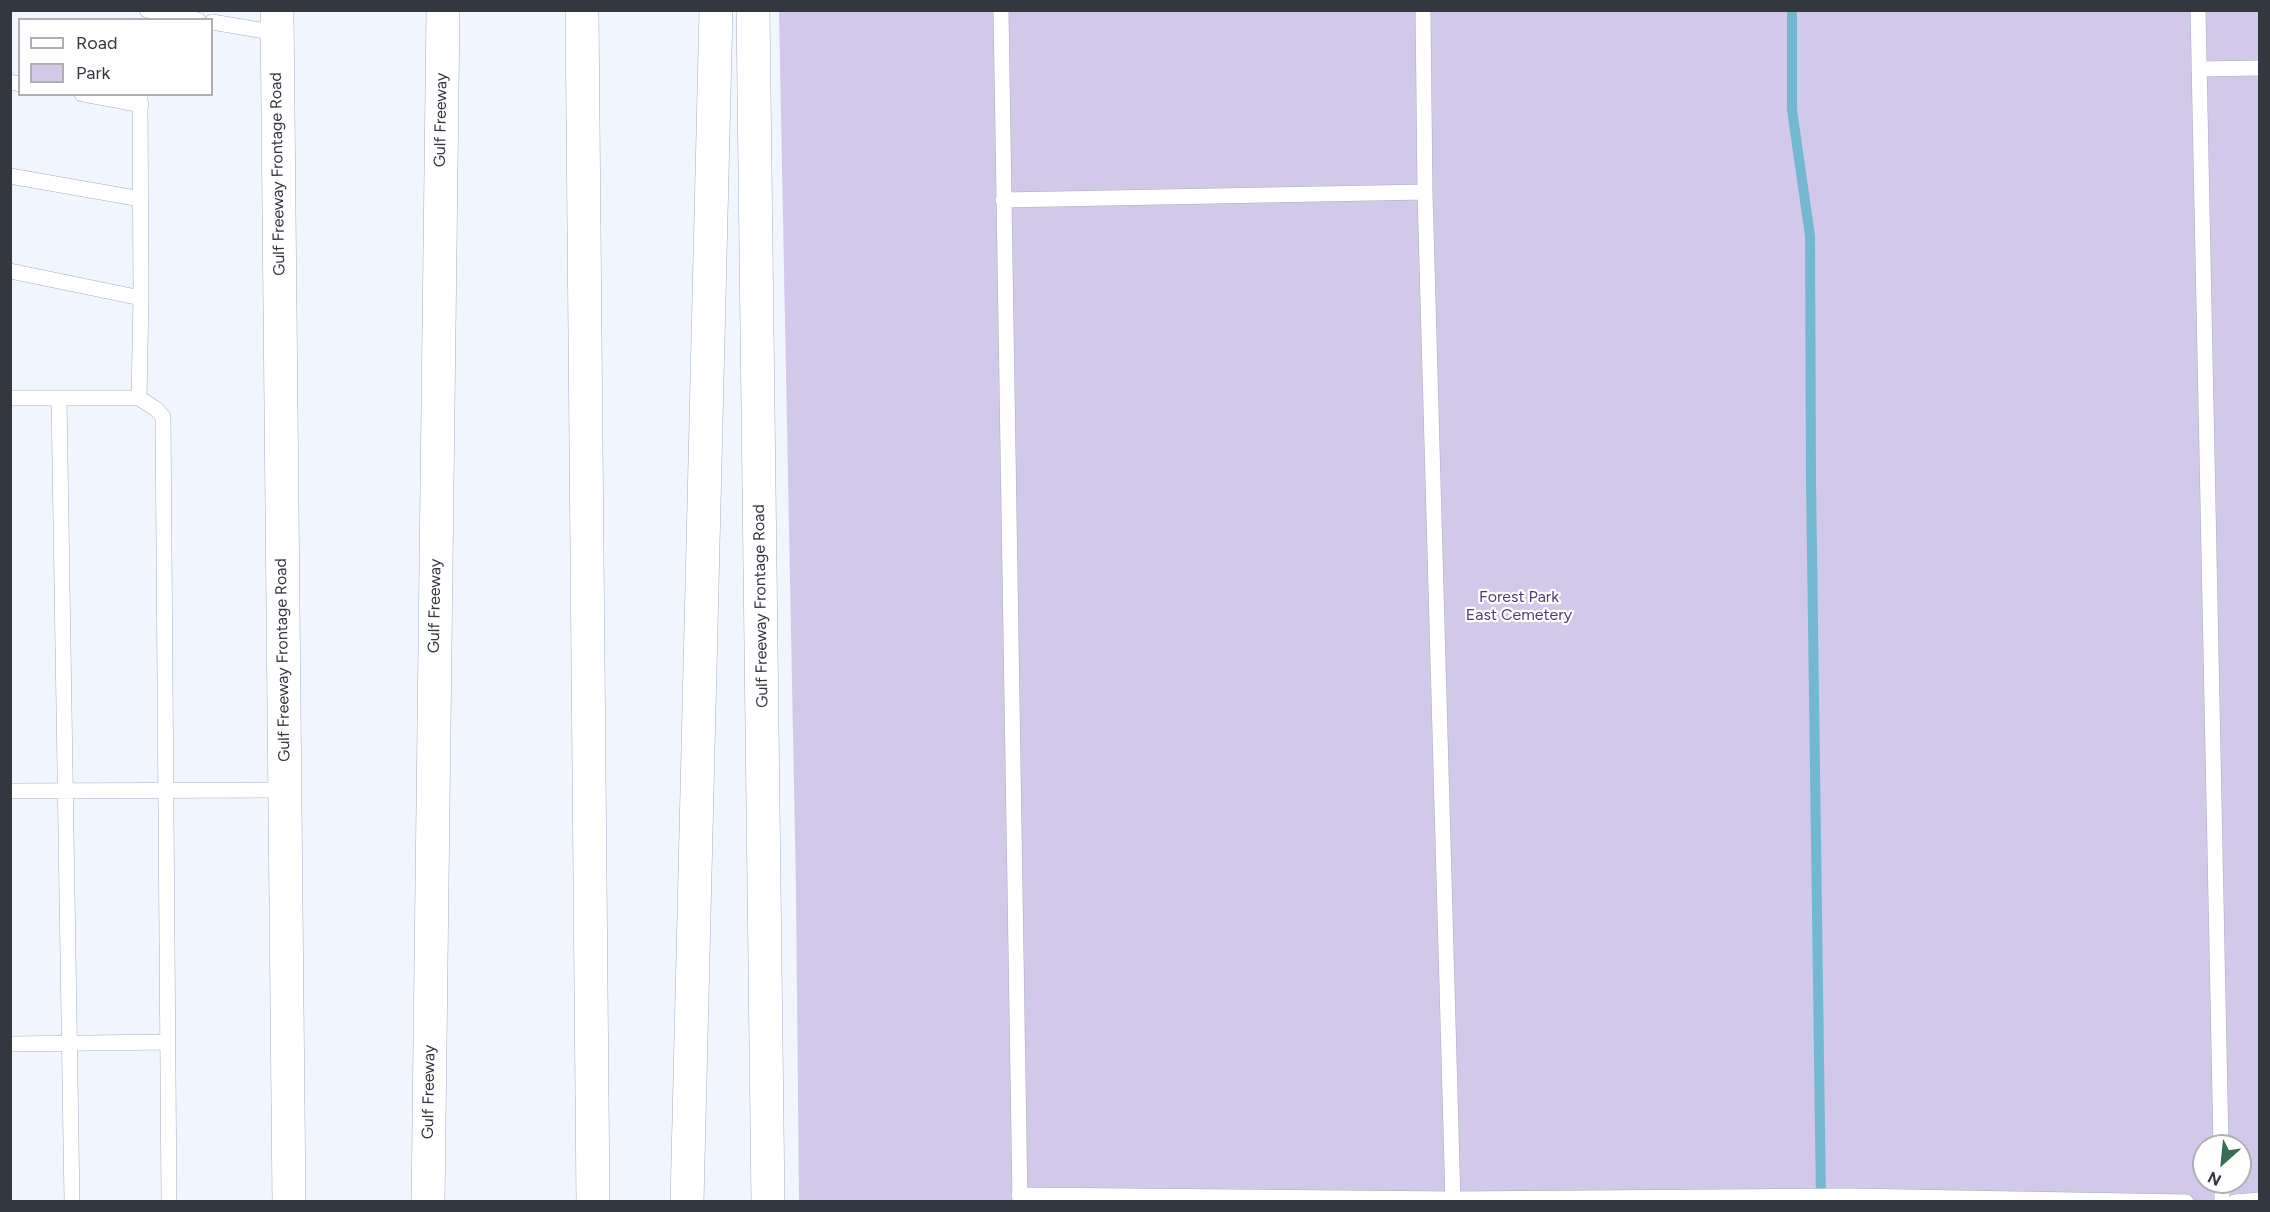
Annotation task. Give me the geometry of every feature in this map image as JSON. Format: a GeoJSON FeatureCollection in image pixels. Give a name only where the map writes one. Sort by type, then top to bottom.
{"type":"FeatureCollection","features":[{"type":"Feature","properties":{"kind":"main road","name":"Gulf Freeway"},"geometry":{"type":"LineString","coordinates":[[428,1202],[442,10]]}},
{"type":"Feature","properties":{"kind":"main road"},"geometry":{"type":"LineString","coordinates":[[582,10],[593,1202]]}},
{"type":"Feature","properties":{"kind":"main road"},"geometry":{"type":"LineString","coordinates":[[687,1202],[716,10]]}},
{"type":"Feature","properties":{"kind":"main road","name":"Gulf Freeway Frontage Road"},"geometry":{"type":"LineString","coordinates":[[753,10],[768,1202]]}},
{"type":"Feature","properties":{"kind":"main road","name":"Gulf Freeway Frontage Road"},"geometry":{"type":"LineString","coordinates":[[277,22],[289,1202]]}},
{"type":"Feature","properties":{"kind":"lane"},"geometry":{"type":"LineString","coordinates":[[147,10],[188,18]]}},
{"type":"Feature","properties":{"kind":"lane"},"geometry":{"type":"LineString","coordinates":[[1001,10],[1019,1198],[1454,1200],[1849,1196],[2186,1202]]}},
{"type":"Feature","properties":{"kind":"lane"},"geometry":{"type":"LineString","coordinates":[[1423,10],[1425,192],[1454,1200]]}},
{"type":"Feature","properties":{"kind":"lane"},"geometry":{"type":"LineString","coordinates":[[2198,10],[2221,1134]]}},
{"type":"Feature","properties":{"kind":"lane"},"geometry":{"type":"LineString","coordinates":[[213,22],[277,22]]}},
{"type":"Feature","properties":{"kind":"lane"},"geometry":{"type":"LineString","coordinates":[[2199,69],[2259,69]]}},
{"type":"Feature","properties":{"kind":"lane"},"geometry":{"type":"LineString","coordinates":[[102,96],[141,100],[139,398]]}},
{"type":"Feature","properties":{"kind":"lane"},"geometry":{"type":"LineString","coordinates":[[10,176],[141,199]]}},
{"type":"Feature","properties":{"kind":"lane"},"geometry":{"type":"LineString","coordinates":[[1003,200],[1425,192]]}},
{"type":"Feature","properties":{"kind":"lane"},"geometry":{"type":"LineString","coordinates":[[10,271],[141,298]]}},
{"type":"Feature","properties":{"kind":"lane"},"geometry":{"type":"LineString","coordinates":[[10,398],[139,398],[156,409],[162,417],[169,1202]]}},
{"type":"Feature","properties":{"kind":"lane"},"geometry":{"type":"LineString","coordinates":[[59,398],[72,1202]]}},
{"type":"Feature","properties":{"kind":"lane"},"geometry":{"type":"LineString","coordinates":[[10,791],[285,790]]}},
{"type":"Feature","properties":{"kind":"lane"},"geometry":{"type":"LineString","coordinates":[[10,1044],[167,1042]]}},
{"type":"Feature","properties":{"kind":"lane"},"geometry":{"type":"LineString","coordinates":[[2235,1202],[2259,1200]]}},
{"type":"Feature","properties":{"kind":"green space","name":"Forest Park East Cemetery"},"geometry":{"type":"Polygon","coordinates":[[[779,11],[2259,11],[2259,1201],[799,1201],[796,890],[779,11]]]}},
{"type":"Feature","properties":{"kind":"waterway"},"geometry":{"type":"LineString","coordinates":[[1792,10],[1792,110],[1810,236],[1821,1201]]}}]}
